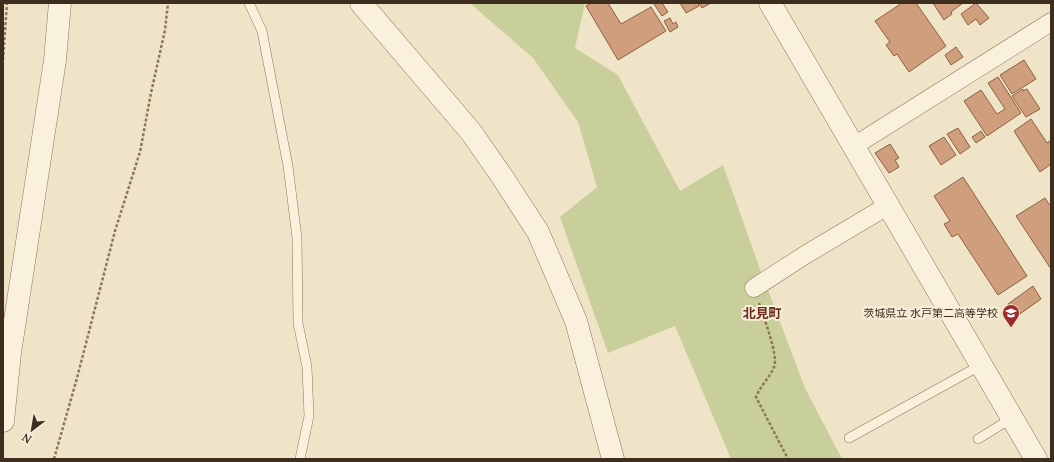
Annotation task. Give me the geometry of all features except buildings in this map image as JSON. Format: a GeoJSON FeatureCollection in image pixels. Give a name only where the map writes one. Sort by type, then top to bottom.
{"type":"FeatureCollection","features":[{"type":"Feature","properties":{"kind":"street"},"geometry":{"type":"LineString","coordinates":[[3,422],[10,353],[54,60],[60,3]]}},
{"type":"Feature","properties":{"kind":"street"},"geometry":{"type":"LineString","coordinates":[[361,3],[471,132],[501,174],[538,232],[576,321],[613,459]]}},
{"type":"Feature","properties":{"kind":"street"},"geometry":{"type":"LineString","coordinates":[[770,3],[1036,459]]}},
{"type":"Feature","properties":{"kind":"street"},"geometry":{"type":"LineString","coordinates":[[854,146],[1051,22]]}},
{"type":"Feature","properties":{"kind":"street"},"geometry":{"type":"LineString","coordinates":[[754,288],[805,255],[889,205]]}},
{"type":"Feature","properties":{"kind":"lane"},"geometry":{"type":"LineString","coordinates":[[249,3],[262,32],[288,166],[297,238],[298,322],[307,367],[309,416],[300,459]]}},
{"type":"Feature","properties":{"kind":"lane"},"geometry":{"type":"LineString","coordinates":[[849,438],[981,365]]}},
{"type":"Feature","properties":{"kind":"lane"},"geometry":{"type":"LineString","coordinates":[[978,439],[1012,418]]}},
{"type":"Feature","properties":{"kind":"path"},"geometry":{"type":"LineString","coordinates":[[3,60],[7,3]]}},
{"type":"Feature","properties":{"kind":"path"},"geometry":{"type":"LineString","coordinates":[[54,459],[77,378],[115,230],[140,152],[165,30],[168,3]]}},
{"type":"Feature","properties":{"kind":"path"},"geometry":{"type":"LineString","coordinates":[[754,288],[776,357],[775,366],[760,388],[756,397],[788,459]]}},
{"type":"Feature","properties":{"kind":"green space"},"geometry":{"type":"Polygon","coordinates":[[[431,3],[585,3],[575,48],[618,75],[680,191],[723,165],[805,388],[842,459],[731,459],[675,326],[608,353],[560,217],[597,187],[578,122],[533,58],[471,4],[431,3]]]}},
{"type":"Feature","properties":{"kind":"place","name":"茨城県立 水戸第二高等学校"},"geometry":{"type":"Point","coordinates":[1011,328]}},
{"type":"Feature","properties":{"kind":"district","name":"北見町"},"geometry":{"type":"Point","coordinates":[762,313]}}]}
